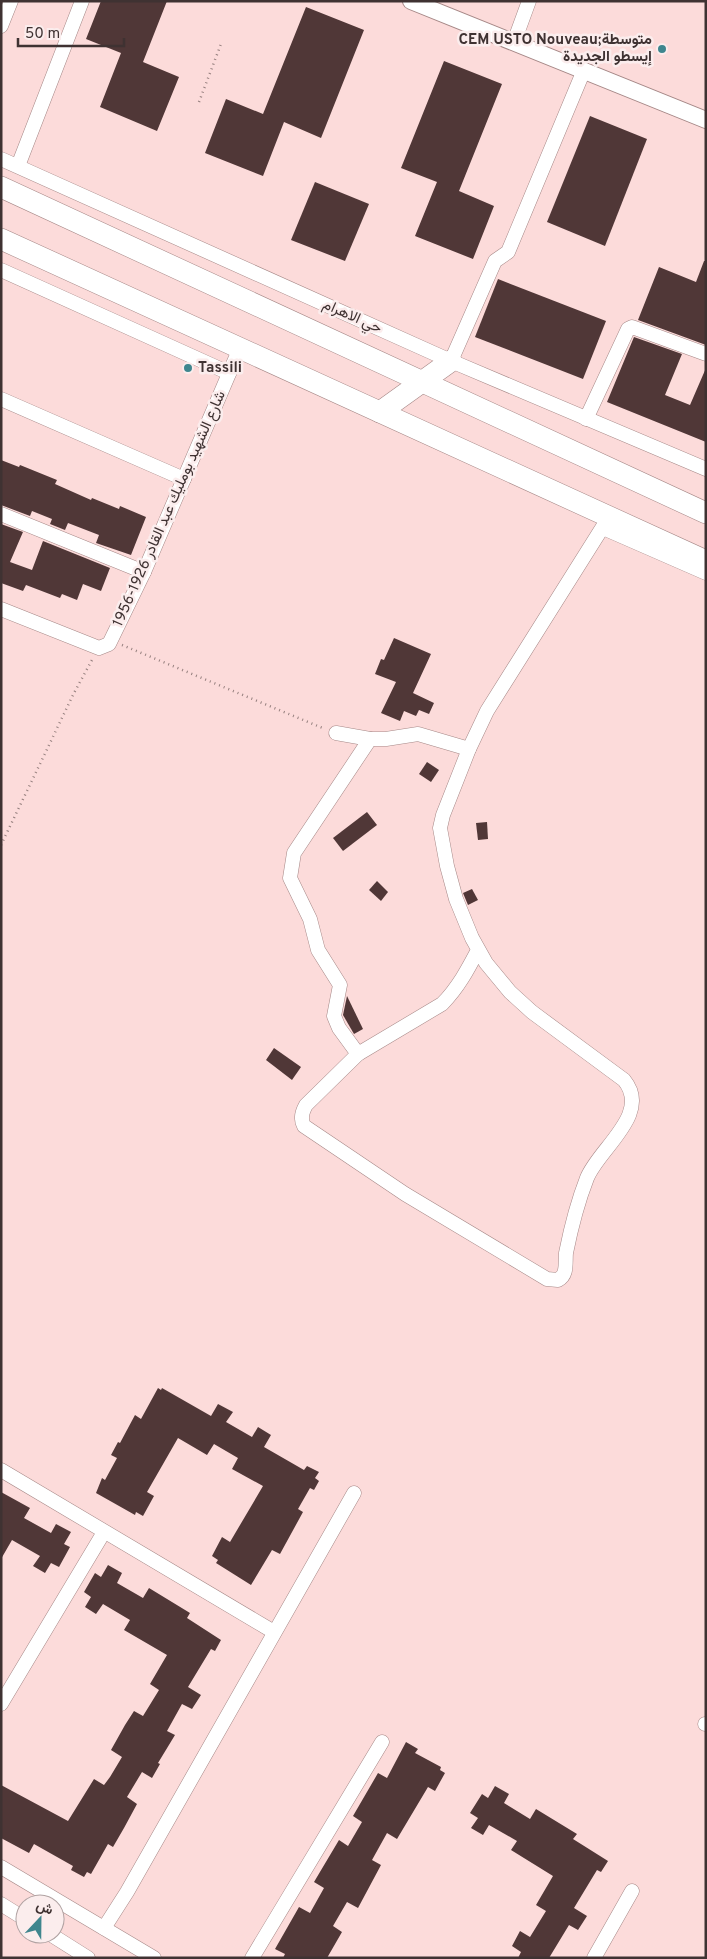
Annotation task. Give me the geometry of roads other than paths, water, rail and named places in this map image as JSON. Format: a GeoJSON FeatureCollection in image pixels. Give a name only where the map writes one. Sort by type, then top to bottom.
{"type":"FeatureCollection","features":[{"type":"Feature","properties":{"kind":"main road"},"geometry":{"type":"LineString","coordinates":[[1,187],[706,513]]}},
{"type":"Feature","properties":{"kind":"main road"},"geometry":{"type":"LineString","coordinates":[[1,239],[380,412],[606,522],[706,561]]}},
{"type":"Feature","properties":{"kind":"main road"},"geometry":{"type":"LineString","coordinates":[[380,412],[451,361]]}},
{"type":"Feature","properties":{"kind":"street"},"geometry":{"type":"LineString","coordinates":[[1,26],[11,1]]}},
{"type":"Feature","properties":{"kind":"street"},"geometry":{"type":"LineString","coordinates":[[18,166],[82,1]]}},
{"type":"Feature","properties":{"kind":"street"},"geometry":{"type":"LineString","coordinates":[[411,1],[706,120]]}},
{"type":"Feature","properties":{"kind":"street"},"geometry":{"type":"LineString","coordinates":[[514,42],[529,1]]}},
{"type":"Feature","properties":{"kind":"street"},"geometry":{"type":"LineString","coordinates":[[451,361],[495,260],[508,252],[584,70]]}},
{"type":"Feature","properties":{"kind":"street","name":"حي الاهرام"},"geometry":{"type":"LineString","coordinates":[[1,159],[451,361],[706,469]]}},
{"type":"Feature","properties":{"kind":"street"},"geometry":{"type":"LineString","coordinates":[[1,270],[229,373]]}},
{"type":"Feature","properties":{"kind":"street"},"geometry":{"type":"LineString","coordinates":[[586,419],[628,329],[632,327],[706,354]]}},
{"type":"Feature","properties":{"kind":"street","name":"شارع الشهيد بومليك عبد القادر 1926-1956"},"geometry":{"type":"LineString","coordinates":[[1,609],[99,648],[106,646],[111,641],[144,572],[240,348]]}},
{"type":"Feature","properties":{"kind":"street"},"geometry":{"type":"LineString","coordinates":[[1,400],[184,479]]}},
{"type":"Feature","properties":{"kind":"street"},"geometry":{"type":"LineString","coordinates":[[1,514],[144,572]]}},
{"type":"Feature","properties":{"kind":"street"},"geometry":{"type":"LineString","coordinates":[[478,950],[460,982],[442,1004],[358,1054],[306,1105],[302,1116],[304,1126],[405,1194],[547,1279],[558,1280],[562,1278],[565,1268],[568,1243],[585,1184],[590,1171],[621,1130],[632,1110],[631,1088],[624,1080],[532,1012],[510,992],[486,963],[478,950],[456,899],[447,866],[440,828],[443,815],[469,748],[487,711],[606,522],[706,573]]}},
{"type":"Feature","properties":{"kind":"street"},"geometry":{"type":"LineString","coordinates":[[336,733],[370,738],[418,734],[469,748]]}},
{"type":"Feature","properties":{"kind":"street"},"geometry":{"type":"LineString","coordinates":[[358,1054],[338,1028],[334,1011],[340,985],[318,950],[306,909],[290,878],[294,853],[370,738]]}},
{"type":"Feature","properties":{"kind":"street"},"geometry":{"type":"LineString","coordinates":[[1,1470],[274,1632]]}},
{"type":"Feature","properties":{"kind":"street"},"geometry":{"type":"LineString","coordinates":[[104,1928],[127,1892],[354,1493]]}},
{"type":"Feature","properties":{"kind":"street"},"geometry":{"type":"LineString","coordinates":[[1,1704],[104,1532]]}},
{"type":"Feature","properties":{"kind":"street"},"geometry":{"type":"LineString","coordinates":[[252,1958],[382,1742]]}},
{"type":"Feature","properties":{"kind":"street"},"geometry":{"type":"LineString","coordinates":[[1,1867],[154,1958]]}},
{"type":"Feature","properties":{"kind":"street"},"geometry":{"type":"LineString","coordinates":[[594,1958],[632,1891]]}},
{"type":"Feature","properties":{"kind":"street"},"geometry":{"type":"LineString","coordinates":[[1,1904],[15,1913]]}},
{"type":"Feature","properties":{"kind":"street"},"geometry":{"type":"LineString","coordinates":[[65,1943],[88,1958]]}},
{"type":"Feature","properties":{"kind":"place","name":"CEM USTO Nouveau;متوسطة إيسطو الجديدة"},"geometry":{"type":"Point","coordinates":[662,49]}},
{"type":"Feature","properties":{"kind":"place","name":"Tassili"},"geometry":{"type":"Point","coordinates":[188,368]}}]}
